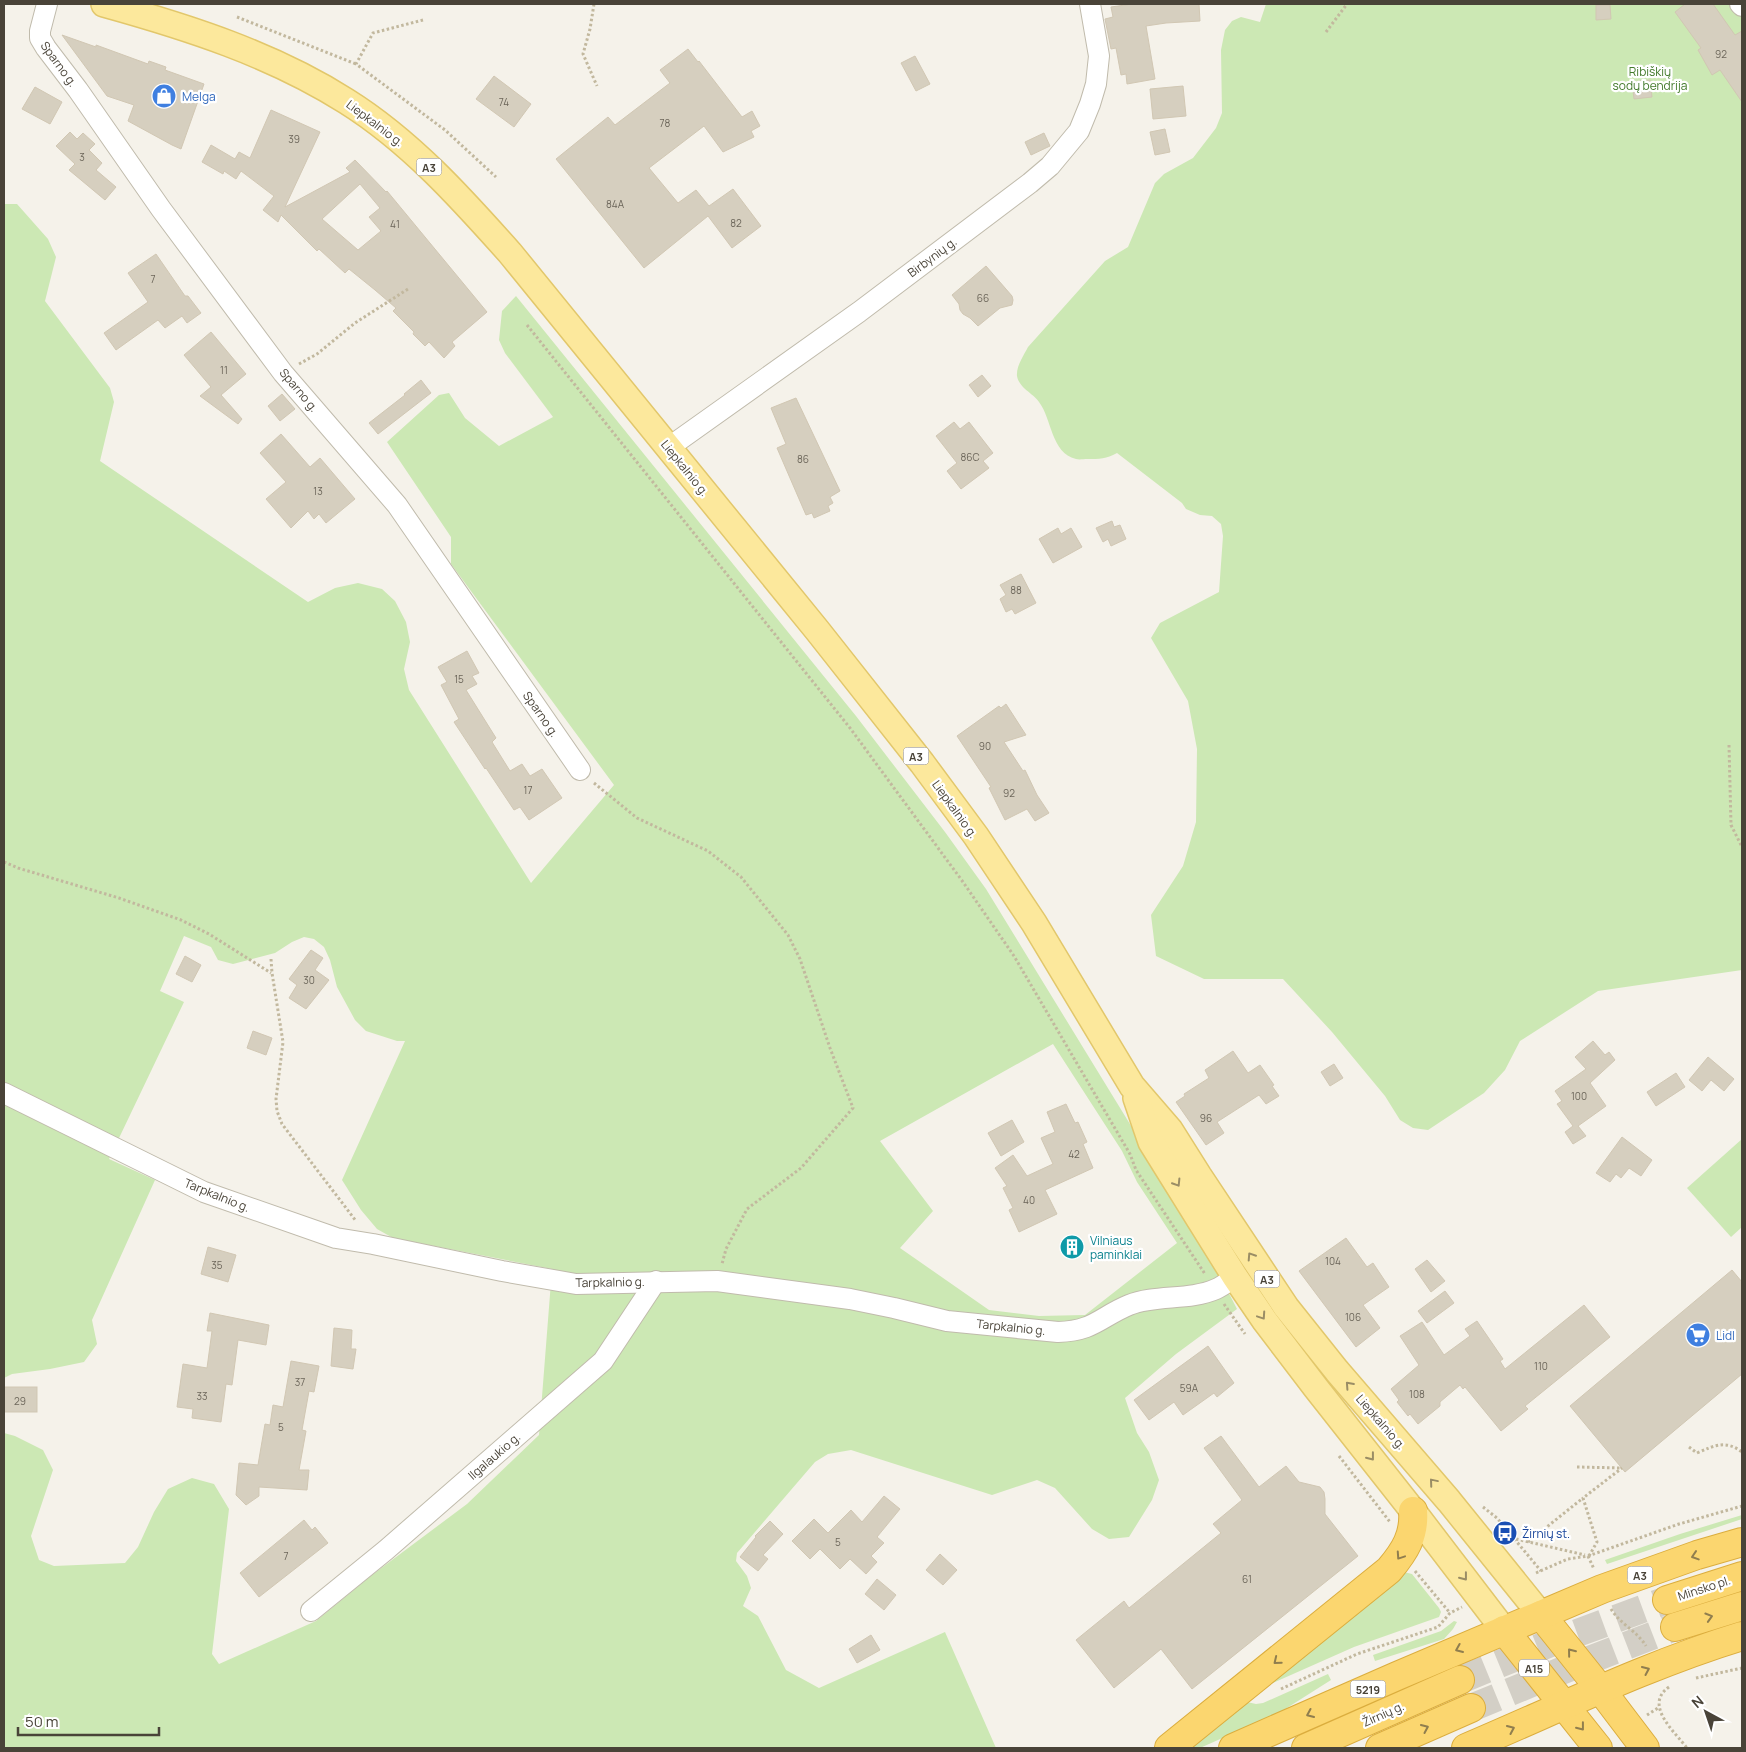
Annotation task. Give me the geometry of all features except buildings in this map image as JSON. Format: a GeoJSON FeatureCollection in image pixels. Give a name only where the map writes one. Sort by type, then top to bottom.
{"type":"FeatureCollection","features":[{"type":"Feature","properties":{"kind":"highway"},"geometry":{"type":"LineString","coordinates":[[1169,1748],[1389,1570],[1401,1556],[1410,1539],[1414,1523],[1413,1511]]}},
{"type":"Feature","properties":{"kind":"highway","name":"A3"},"geometry":{"type":"LineString","coordinates":[[1504,1630],[1602,1589],[1697,1555],[1742,1542]]}},
{"type":"Feature","properties":{"kind":"highway","name":"Minsko pl."},"geometry":{"type":"LineString","coordinates":[[1667,1600],[1742,1576]]}},
{"type":"Feature","properties":{"kind":"highway"},"geometry":{"type":"LineString","coordinates":[[1676,1627],[1742,1606]]}},
{"type":"Feature","properties":{"kind":"highway","name":"Liepkalnio g."},"geometry":{"type":"LineString","coordinates":[[1541,1616],[1645,1748]]}},
{"type":"Feature","properties":{"kind":"highway","name":"Liepkalnio g."},"geometry":{"type":"LineString","coordinates":[[1504,1630],[1598,1748]]}},
{"type":"Feature","properties":{"kind":"highway","name":"5219"},"geometry":{"type":"LineString","coordinates":[[1233,1748],[1504,1630]]}},
{"type":"Feature","properties":{"kind":"highway"},"geometry":{"type":"LineString","coordinates":[[1466,1748],[1601,1690],[1665,1680],[1706,1647],[1742,1636]]}},
{"type":"Feature","properties":{"kind":"highway","name":"Žirnių g."},"geometry":{"type":"LineString","coordinates":[[1306,1748],[1460,1680]]}},
{"type":"Feature","properties":{"kind":"highway"},"geometry":{"type":"LineString","coordinates":[[1380,1748],[1471,1708]]}},
{"type":"Feature","properties":{"kind":"main road","name":"Liepkalnio g."},"geometry":{"type":"LineString","coordinates":[[104,4],[223,41],[276,63],[348,102],[389,132],[427,165],[472,210],[510,253],[817,630],[922,764],[970,829],[1034,923],[1132,1086],[1170,1130],[1257,1265],[1298,1322],[1337,1371],[1444,1495],[1541,1616]]}},
{"type":"Feature","properties":{"kind":"main road","name":"Liepkalnio g."},"geometry":{"type":"LineString","coordinates":[[1132,1086],[1151,1142],[1235,1277],[1290,1354],[1504,1630]]}},
{"type":"Feature","properties":{"kind":"street","name":"Sparno g."},"geometry":{"type":"LineString","coordinates":[[47,4],[40,31],[40,38],[46,48],[283,372],[396,505],[580,770]]}},
{"type":"Feature","properties":{"kind":"street","name":"Birbynių g."},"geometry":{"type":"LineString","coordinates":[[668,448],[859,312],[1050,166],[1079,131],[1096,84],[1099,56],[1090,4]]}},
{"type":"Feature","properties":{"kind":"street","name":"Tarpkalnio g."},"geometry":{"type":"LineString","coordinates":[[4,1093],[204,1192],[336,1238],[576,1284],[717,1281],[850,1299],[947,1321],[1058,1332],[1076,1332],[1095,1325],[1129,1305],[1151,1299],[1191,1295],[1216,1290],[1235,1277]]}},
{"type":"Feature","properties":{"kind":"street","name":"Ilgalaukio g."},"geometry":{"type":"LineString","coordinates":[[311,1612],[386,1550],[603,1361],[656,1281]]}},
{"type":"Feature","properties":{"kind":"path"},"geometry":{"type":"LineString","coordinates":[[594,4],[590,29],[582,54],[597,86]]}},
{"type":"Feature","properties":{"kind":"path"},"geometry":{"type":"LineString","coordinates":[[1326,32],[1347,4]]}},
{"type":"Feature","properties":{"kind":"path"},"geometry":{"type":"LineString","coordinates":[[237,17],[356,64],[445,130],[496,176]]}},
{"type":"Feature","properties":{"kind":"path"},"geometry":{"type":"LineString","coordinates":[[356,64],[373,32],[423,20]]}},
{"type":"Feature","properties":{"kind":"path"},"geometry":{"type":"LineString","coordinates":[[283,372],[316,354],[355,323],[408,289]]}},
{"type":"Feature","properties":{"kind":"path"},"geometry":{"type":"LineString","coordinates":[[527,325],[850,728],[964,882],[1014,956],[1130,1154],[1136,1170]]}},
{"type":"Feature","properties":{"kind":"path"},"geometry":{"type":"LineString","coordinates":[[1729,746],[1731,825],[1742,847]]}},
{"type":"Feature","properties":{"kind":"path"},"geometry":{"type":"LineString","coordinates":[[580,770],[637,818],[708,851],[741,877],[776,920],[788,935],[800,959],[830,1048],[853,1108],[801,1168],[747,1209],[726,1249],[717,1281]]}},
{"type":"Feature","properties":{"kind":"path"},"geometry":{"type":"LineString","coordinates":[[4,862],[18,868],[119,898],[181,920],[209,934],[272,974]]}},
{"type":"Feature","properties":{"kind":"path"},"geometry":{"type":"LineString","coordinates":[[271,959],[283,1042],[276,1100],[277,1111],[282,1124],[373,1244]]}},
{"type":"Feature","properties":{"kind":"path"},"geometry":{"type":"LineString","coordinates":[[1689,1446],[1697,1453],[1714,1445],[1733,1445],[1742,1452]]}},
{"type":"Feature","properties":{"kind":"path"},"geometry":{"type":"LineString","coordinates":[[1528,1542],[1622,1468],[1578,1467]]}},
{"type":"Feature","properties":{"kind":"path"},"geometry":{"type":"LineString","coordinates":[[1583,1498],[1597,1542],[1588,1556]]}},
{"type":"Feature","properties":{"kind":"path"},"geometry":{"type":"LineString","coordinates":[[1515,1539],[1588,1556]]}},
{"type":"Feature","properties":{"kind":"path"},"geometry":{"type":"LineString","coordinates":[[1588,1556],[1612,1611],[1617,1618],[1638,1634],[1665,1680],[1658,1708],[1687,1748]]}},
{"type":"Feature","properties":{"kind":"path"},"geometry":{"type":"LineString","coordinates":[[1695,1678],[1742,1668]]}},
{"type":"Feature","properties":{"kind":"green space","name":"Ribiškių sodų bendrija"},"geometry":{"type":"Polygon","coordinates":[[[1266,4],[1742,4],[1742,970],[1598,991],[1520,1041],[1505,1070],[1484,1093],[1428,1130],[1413,1128],[1400,1120],[1385,1096],[1332,1032],[1283,979],[1204,979],[1156,956],[1151,915],[1183,866],[1196,822],[1197,749],[1188,701],[1151,638],[1160,623],[1219,592],[1223,536],[1221,524],[1212,516],[1200,515],[1186,509],[1182,503],[1117,453],[1106,458],[1096,459],[1077,459],[1068,456],[1057,443],[1039,402],[1020,384],[1017,376],[1019,365],[1028,347],[1105,261],[1128,247],[1155,183],[1164,174],[1193,158],[1216,128],[1222,113],[1221,50],[1225,30],[1232,21],[1241,17],[1260,22],[1266,4]]]}},
{"type":"Feature","properties":{"kind":"green space"},"geometry":{"type":"Polygon","coordinates":[[[4,204],[17,204],[48,239],[56,257],[45,301],[110,388],[114,402],[100,461],[308,602],[335,588],[358,583],[382,589],[395,601],[406,622],[410,642],[404,669],[409,690],[531,883],[614,785],[451,564],[451,537],[387,442],[439,395],[449,393],[465,418],[499,446],[553,417],[505,353],[499,340],[502,311],[516,296],[856,716],[986,889],[1204,1245],[1237,1309],[1176,1354],[1125,1398],[1137,1433],[1149,1452],[1159,1480],[1152,1500],[1129,1537],[1109,1539],[1092,1529],[1055,1488],[1037,1480],[992,1495],[851,1450],[828,1454],[815,1462],[737,1553],[736,1561],[747,1576],[751,1588],[743,1606],[758,1616],[786,1670],[819,1688],[945,1632],[996,1748],[4,1748],[4,1433],[15,1436],[43,1450],[53,1470],[31,1536],[39,1560],[54,1566],[125,1563],[138,1547],[154,1512],[168,1489],[192,1478],[214,1484],[229,1509],[212,1654],[219,1664],[316,1621],[372,1575],[467,1504],[539,1435],[552,1269],[393,1238],[377,1229],[361,1210],[342,1180],[405,1041],[397,1041],[366,1031],[355,1020],[337,987],[330,960],[324,947],[314,939],[304,937],[275,953],[233,964],[218,960],[211,947],[184,936],[160,991],[184,1002],[109,1159],[155,1180],[92,1320],[97,1344],[84,1362],[12,1374],[4,1378],[4,204]],[[1053,1044],[880,1141],[933,1211],[900,1248],[989,1310],[1039,1316],[1085,1315],[1177,1243],[1137,1182],[1122,1151],[1053,1044]]]}},
{"type":"Feature","properties":{"kind":"green space"},"geometry":{"type":"Polygon","coordinates":[[[1742,1139],[1742,1227],[1731,1237],[1687,1188],[1742,1139]]]}},
{"type":"Feature","properties":{"kind":"green space"},"geometry":{"type":"Polygon","coordinates":[[[1742,1515],[1742,1519],[1607,1564],[1605,1560],[1680,1534],[1742,1515]]]}},
{"type":"Feature","properties":{"kind":"green space"},"geometry":{"type":"Polygon","coordinates":[[[1400,1571],[1412,1574],[1439,1608],[1441,1612],[1439,1617],[1354,1647],[1264,1687],[1400,1571]]]}},
{"type":"Feature","properties":{"kind":"green space"},"geometry":{"type":"Polygon","coordinates":[[[1454,1621],[1457,1622],[1444,1639],[1375,1661],[1373,1655],[1441,1631],[1454,1621]]]}},
{"type":"Feature","properties":{"kind":"green space"},"geometry":{"type":"Polygon","coordinates":[[[1328,1674],[1331,1680],[1279,1713],[1200,1748],[1182,1748],[1247,1702],[1263,1703],[1328,1674]]]}},
{"type":"Feature","properties":{"kind":"tunnel"},"geometry":{"type":"LineString","coordinates":[[1460,1680],[1553,1642],[1667,1600]]}},
{"type":"Feature","properties":{"kind":"tunnel"},"geometry":{"type":"LineString","coordinates":[[1471,1708],[1675,1627]]}},
{"type":"Feature","properties":{"kind":"place","name":"Melga"},"geometry":{"type":"Point","coordinates":[164,96]}},
{"type":"Feature","properties":{"kind":"place","name":"Vilniaus paminklai"},"geometry":{"type":"Point","coordinates":[1072,1247]}},
{"type":"Feature","properties":{"kind":"place","name":"Lidl"},"geometry":{"type":"Point","coordinates":[1698,1335]}},
{"type":"Feature","properties":{"kind":"place","name":"Žirnių st."},"geometry":{"type":"Point","coordinates":[1505,1533]}}]}
